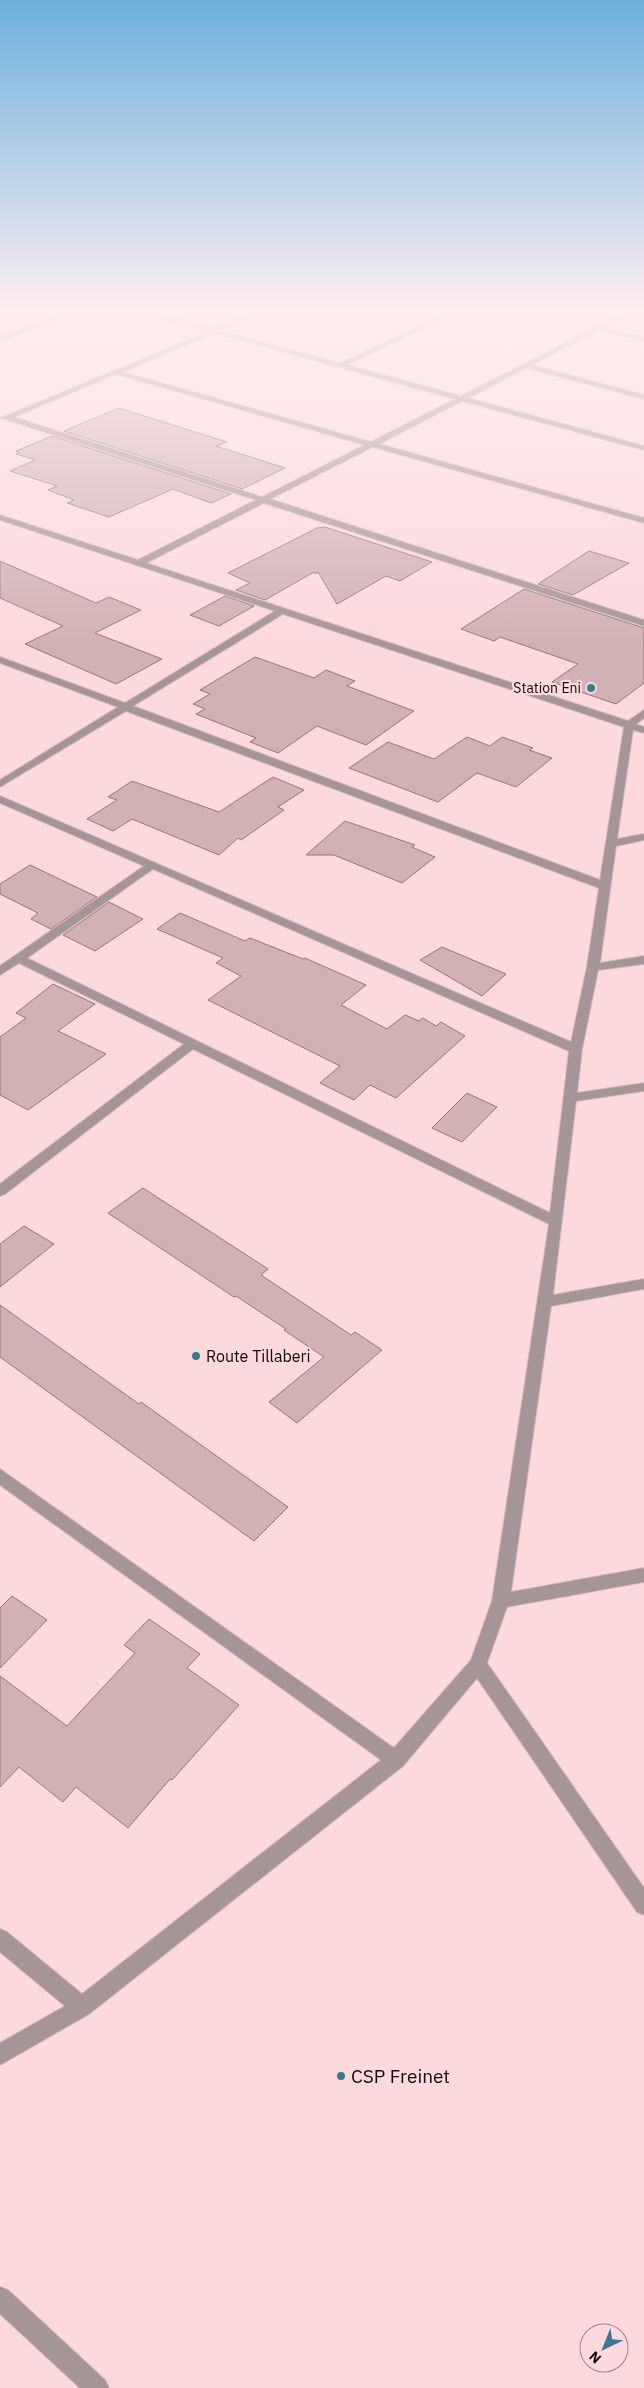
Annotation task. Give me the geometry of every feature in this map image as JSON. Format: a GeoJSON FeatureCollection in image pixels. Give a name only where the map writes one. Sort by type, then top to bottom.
{"type":"FeatureCollection","features":[{"type":"Feature","properties":{"kind":"street"},"geometry":{"type":"LineString","coordinates":[[15,421],[644,623]]}},
{"type":"Feature","properties":{"kind":"street"},"geometry":{"type":"LineString","coordinates":[[291,421],[644,521]]}},
{"type":"Feature","properties":{"kind":"street"},"geometry":{"type":"LineString","coordinates":[[139,563],[416,421]]}},
{"type":"Feature","properties":{"kind":"street"},"geometry":{"type":"LineString","coordinates":[[545,421],[644,448]]}},
{"type":"Feature","properties":{"kind":"street"},"geometry":{"type":"LineString","coordinates":[[0,517],[644,730]]}},
{"type":"Feature","properties":{"kind":"street"},"geometry":{"type":"LineString","coordinates":[[0,784],[283,610]]}},
{"type":"Feature","properties":{"kind":"street"},"geometry":{"type":"LineString","coordinates":[[0,660],[605,886]]}},
{"type":"Feature","properties":{"kind":"street"},"geometry":{"type":"LineString","coordinates":[[0,2055],[82,2007],[396,1760],[478,1664],[501,1602],[556,1222],[576,1049],[593,967],[628,725],[644,713]]}},
{"type":"Feature","properties":{"kind":"street"},"geometry":{"type":"LineString","coordinates":[[0,799],[576,1049]]}},
{"type":"Feature","properties":{"kind":"street"},"geometry":{"type":"LineString","coordinates":[[611,844],[644,837]]}},
{"type":"Feature","properties":{"kind":"street"},"geometry":{"type":"LineString","coordinates":[[0,971],[152,865]]}},
{"type":"Feature","properties":{"kind":"street"},"geometry":{"type":"LineString","coordinates":[[18,958],[556,1222]]}},
{"type":"Feature","properties":{"kind":"street"},"geometry":{"type":"LineString","coordinates":[[593,967],[644,960]]}},
{"type":"Feature","properties":{"kind":"street"},"geometry":{"type":"LineString","coordinates":[[0,1191],[192,1044]]}},
{"type":"Feature","properties":{"kind":"street"},"geometry":{"type":"LineString","coordinates":[[570,1098],[644,1087]]}},
{"type":"Feature","properties":{"kind":"street"},"geometry":{"type":"LineString","coordinates":[[545,1302],[644,1284]]}},
{"type":"Feature","properties":{"kind":"street"},"geometry":{"type":"LineString","coordinates":[[0,1476],[396,1760]]}},
{"type":"Feature","properties":{"kind":"street"},"geometry":{"type":"LineString","coordinates":[[501,1602],[644,1575]]}},
{"type":"Feature","properties":{"kind":"street"},"geometry":{"type":"LineString","coordinates":[[478,1664],[644,1906]]}},
{"type":"Feature","properties":{"kind":"street"},"geometry":{"type":"LineString","coordinates":[[0,1939],[82,2007]]}},
{"type":"Feature","properties":{"kind":"street"},"geometry":{"type":"LineString","coordinates":[[0,2298],[97,2388]]}},
{"type":"Feature","properties":{"kind":"building"},"geometry":{"type":"Polygon","coordinates":[[[87,421],[162,421],[227,442],[216,446],[285,468],[242,489],[64,431],[87,421]]]}},
{"type":"Feature","properties":{"kind":"building"},"geometry":{"type":"Polygon","coordinates":[[[52,436],[231,494],[211,503],[173,489],[109,517],[67,503],[74,500],[48,490],[57,486],[10,471],[35,460],[16,454],[19,452],[16,451],[52,436]]]}},
{"type":"Feature","properties":{"kind":"building"},"geometry":{"type":"Polygon","coordinates":[[[325,527],[432,562],[400,581],[386,576],[337,604],[318,572],[315,574],[314,572],[265,600],[236,590],[250,583],[228,573],[317,528],[325,527]]]}},
{"type":"Feature","properties":{"kind":"building"},"geometry":{"type":"Polygon","coordinates":[[[589,551],[629,563],[573,595],[538,584],[589,551]]]}},
{"type":"Feature","properties":{"kind":"building"},"geometry":{"type":"Polygon","coordinates":[[[0,561],[96,603],[109,597],[141,610],[95,633],[162,659],[116,684],[25,644],[63,626],[0,598],[0,561]]]}},
{"type":"Feature","properties":{"kind":"building"},"geometry":{"type":"Polygon","coordinates":[[[524,589],[644,628],[644,683],[616,704],[552,682],[578,664],[500,637],[494,641],[461,629],[524,589]]]}},
{"type":"Feature","properties":{"kind":"building"},"geometry":{"type":"Polygon","coordinates":[[[225,596],[254,606],[219,626],[190,615],[225,596]]]}},
{"type":"Feature","properties":{"kind":"building"},"geometry":{"type":"Polygon","coordinates":[[[255,657],[314,678],[326,670],[355,681],[347,686],[414,711],[366,745],[317,726],[278,753],[250,742],[256,738],[196,714],[205,709],[193,704],[210,694],[200,690],[255,657]]]}},
{"type":"Feature","properties":{"kind":"building"},"geometry":{"type":"Polygon","coordinates":[[[467,737],[490,746],[502,737],[533,748],[529,750],[552,758],[516,787],[477,773],[438,802],[349,768],[388,742],[434,759],[467,737]]]}},
{"type":"Feature","properties":{"kind":"building"},"geometry":{"type":"Polygon","coordinates":[[[273,777],[304,790],[278,807],[284,810],[241,840],[238,838],[219,855],[132,819],[113,831],[87,819],[117,800],[108,797],[132,781],[219,812],[273,777]]]}},
{"type":"Feature","properties":{"kind":"building"},"geometry":{"type":"Polygon","coordinates":[[[345,821],[415,845],[412,847],[435,857],[402,883],[334,855],[306,855],[345,821]]]}},
{"type":"Feature","properties":{"kind":"building"},"geometry":{"type":"Polygon","coordinates":[[[30,865],[97,897],[51,929],[31,919],[38,913],[0,894],[0,884],[30,865]]]}},
{"type":"Feature","properties":{"kind":"building"},"geometry":{"type":"Polygon","coordinates":[[[109,902],[143,919],[95,951],[63,935],[109,902]]]}},
{"type":"Feature","properties":{"kind":"building"},"geometry":{"type":"Polygon","coordinates":[[[180,913],[245,941],[250,938],[303,959],[305,958],[366,985],[341,1005],[387,1029],[405,1015],[419,1021],[423,1018],[436,1026],[441,1022],[465,1036],[396,1098],[370,1085],[354,1100],[320,1083],[340,1066],[208,1000],[241,976],[216,963],[223,958],[157,929],[180,913]]]}},
{"type":"Feature","properties":{"kind":"building"},"geometry":{"type":"Polygon","coordinates":[[[442,947],[506,974],[482,996],[420,960],[442,947]]]}},
{"type":"Feature","properties":{"kind":"building"},"geometry":{"type":"Polygon","coordinates":[[[53,984],[95,1004],[58,1031],[106,1054],[28,1110],[0,1095],[0,1037],[26,1018],[16,1013],[53,984]]]}},
{"type":"Feature","properties":{"kind":"building"},"geometry":{"type":"Polygon","coordinates":[[[467,1093],[497,1107],[462,1142],[432,1128],[467,1093]]]}},
{"type":"Feature","properties":{"kind":"building"},"geometry":{"type":"Polygon","coordinates":[[[143,1188],[268,1269],[261,1275],[351,1335],[355,1332],[382,1350],[297,1423],[269,1402],[324,1357],[284,1330],[286,1329],[236,1296],[234,1297],[108,1213],[143,1188]]]}},
{"type":"Feature","properties":{"kind":"building"},"geometry":{"type":"Polygon","coordinates":[[[24,1226],[54,1244],[0,1287],[0,1244],[24,1226]]]}},
{"type":"Feature","properties":{"kind":"building"},"geometry":{"type":"Polygon","coordinates":[[[0,1305],[139,1404],[141,1402],[288,1507],[254,1541],[0,1357],[0,1305]]]}},
{"type":"Feature","properties":{"kind":"building"},"geometry":{"type":"Polygon","coordinates":[[[12,1596],[47,1620],[0,1668],[0,1608],[12,1596]]]}},
{"type":"Feature","properties":{"kind":"building"},"geometry":{"type":"Polygon","coordinates":[[[149,1619],[200,1654],[187,1668],[239,1705],[172,1780],[170,1779],[128,1828],[76,1787],[63,1802],[19,1767],[0,1787],[0,1676],[67,1726],[135,1653],[124,1645],[149,1619]]]}},
{"type":"Feature","properties":{"kind":"place","name":"Station Eni"},"geometry":{"type":"Point","coordinates":[591,688]}},
{"type":"Feature","properties":{"kind":"place","name":"Route Tillaberi"},"geometry":{"type":"Point","coordinates":[196,1356]}},
{"type":"Feature","properties":{"kind":"place","name":"CSP Freinet"},"geometry":{"type":"Point","coordinates":[341,2076]}}]}
